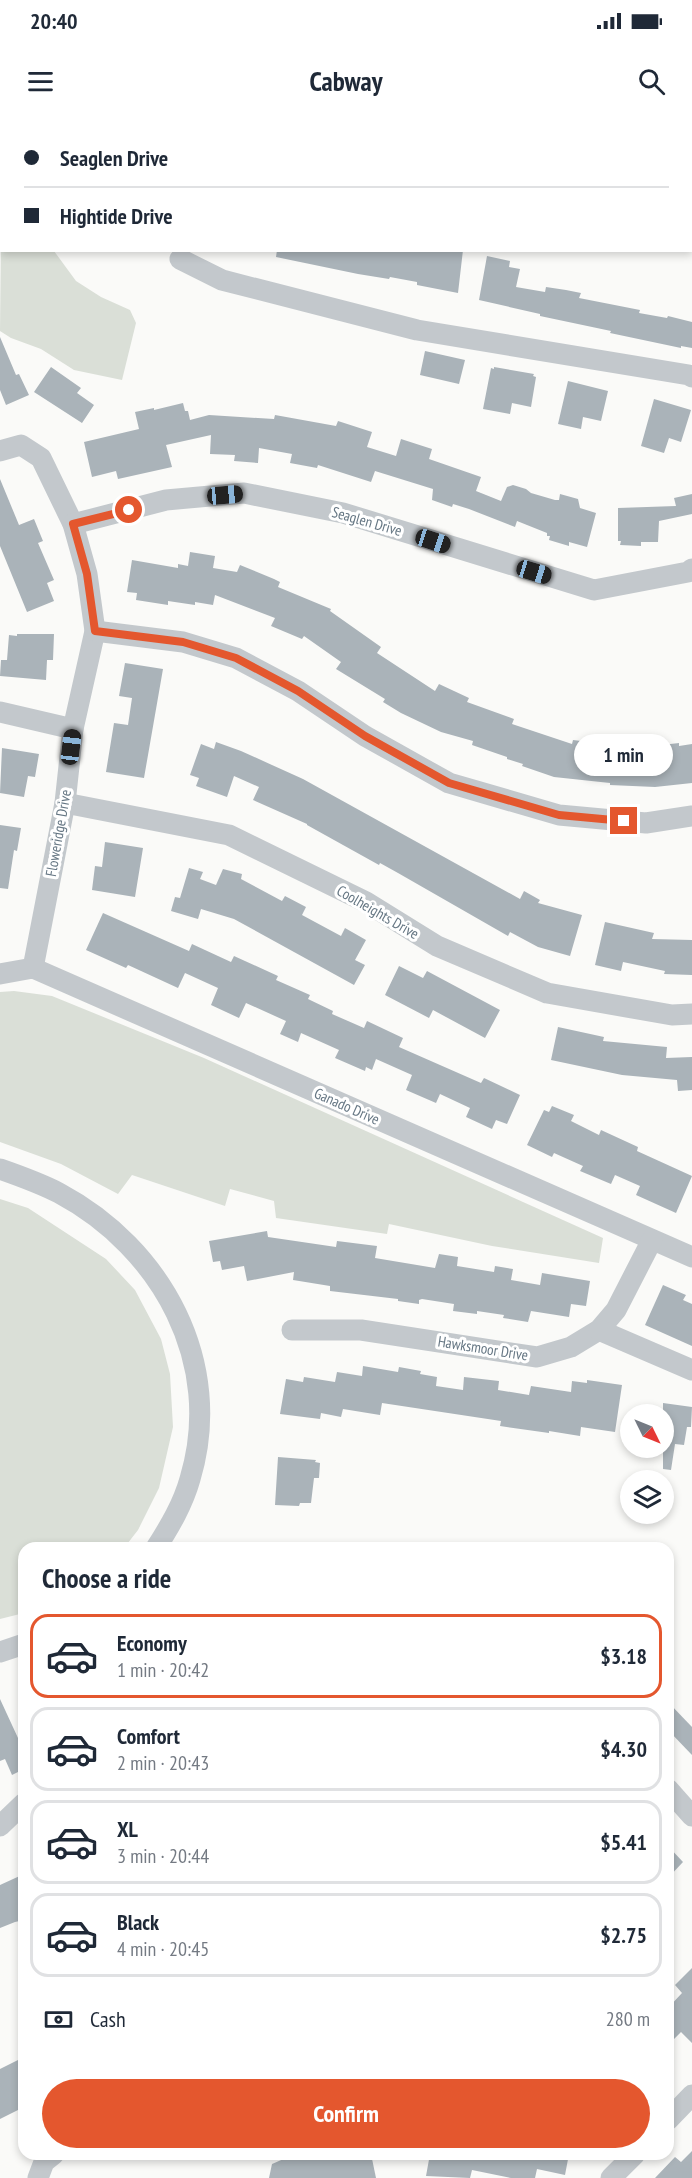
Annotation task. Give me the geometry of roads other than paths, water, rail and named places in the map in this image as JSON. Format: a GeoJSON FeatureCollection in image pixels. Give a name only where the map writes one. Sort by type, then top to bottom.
{"type":"FeatureCollection","features":[{"type":"Feature","properties":{"kind":"street"},"geometry":{"type":"LineString","coordinates":[[180,259],[222,280],[417,330],[692,377]]}},
{"type":"Feature","properties":{"kind":"street","name":"Floweridge Drive"},"geometry":{"type":"LineString","coordinates":[[0,451],[21,445],[41,458],[73,524],[87,574],[95,631],[74,729],[65,803],[33,968]]}},
{"type":"Feature","properties":{"kind":"street","name":"Seaglen Drive"},"geometry":{"type":"LineString","coordinates":[[73,524],[166,500],[244,493],[343,513],[594,590],[688,572],[692,569]]}},
{"type":"Feature","properties":{"kind":"street"},"geometry":{"type":"LineString","coordinates":[[95,631],[183,642],[236,658],[298,691],[365,736],[449,783],[559,815],[646,823],[692,816]]}},
{"type":"Feature","properties":{"kind":"street"},"geometry":{"type":"LineString","coordinates":[[0,712],[74,729]]}},
{"type":"Feature","properties":{"kind":"street","name":"Coolheights Drive"},"geometry":{"type":"LineString","coordinates":[[65,803],[229,835],[366,902],[437,946],[547,993],[672,1016],[692,1014]]}},
{"type":"Feature","properties":{"kind":"street"},"geometry":{"type":"LineString","coordinates":[[0,974],[33,968]]}},
{"type":"Feature","properties":{"kind":"street","name":"Ganado Drive"},"geometry":{"type":"LineString","coordinates":[[33,968],[692,1257]]}},
{"type":"Feature","properties":{"kind":"street"},"geometry":{"type":"LineString","coordinates":[[0,1169],[27,1178],[91,1213],[118,1236],[143,1263],[160,1284],[183,1324],[195,1361],[200,1401],[198,1440],[190,1479],[176,1516],[160,1542]]}},
{"type":"Feature","properties":{"kind":"street","name":"Hawksmoor Drive"},"geometry":{"type":"LineString","coordinates":[[292,1330],[361,1330],[537,1356],[571,1347],[599,1330],[616,1311],[652,1240]]}},
{"type":"Feature","properties":{"kind":"street"},"geometry":{"type":"LineString","coordinates":[[599,1330],[692,1370]]}},
{"type":"Feature","properties":{"kind":"street"},"geometry":{"type":"LineString","coordinates":[[0,1652],[18,1647]]}},
{"type":"Feature","properties":{"kind":"street"},"geometry":{"type":"LineString","coordinates":[[674,1796],[692,1816]]}},
{"type":"Feature","properties":{"kind":"street"},"geometry":{"type":"LineString","coordinates":[[0,1826],[18,1809]]}},
{"type":"Feature","properties":{"kind":"street"},"geometry":{"type":"LineString","coordinates":[[674,2114],[692,2095]]}},
{"type":"Feature","properties":{"kind":"street"},"geometry":{"type":"LineString","coordinates":[[38,2178],[46,2160]]}},
{"type":"Feature","properties":{"kind":"street"},"geometry":{"type":"LineString","coordinates":[[611,2178],[629,2160]]}}]}
